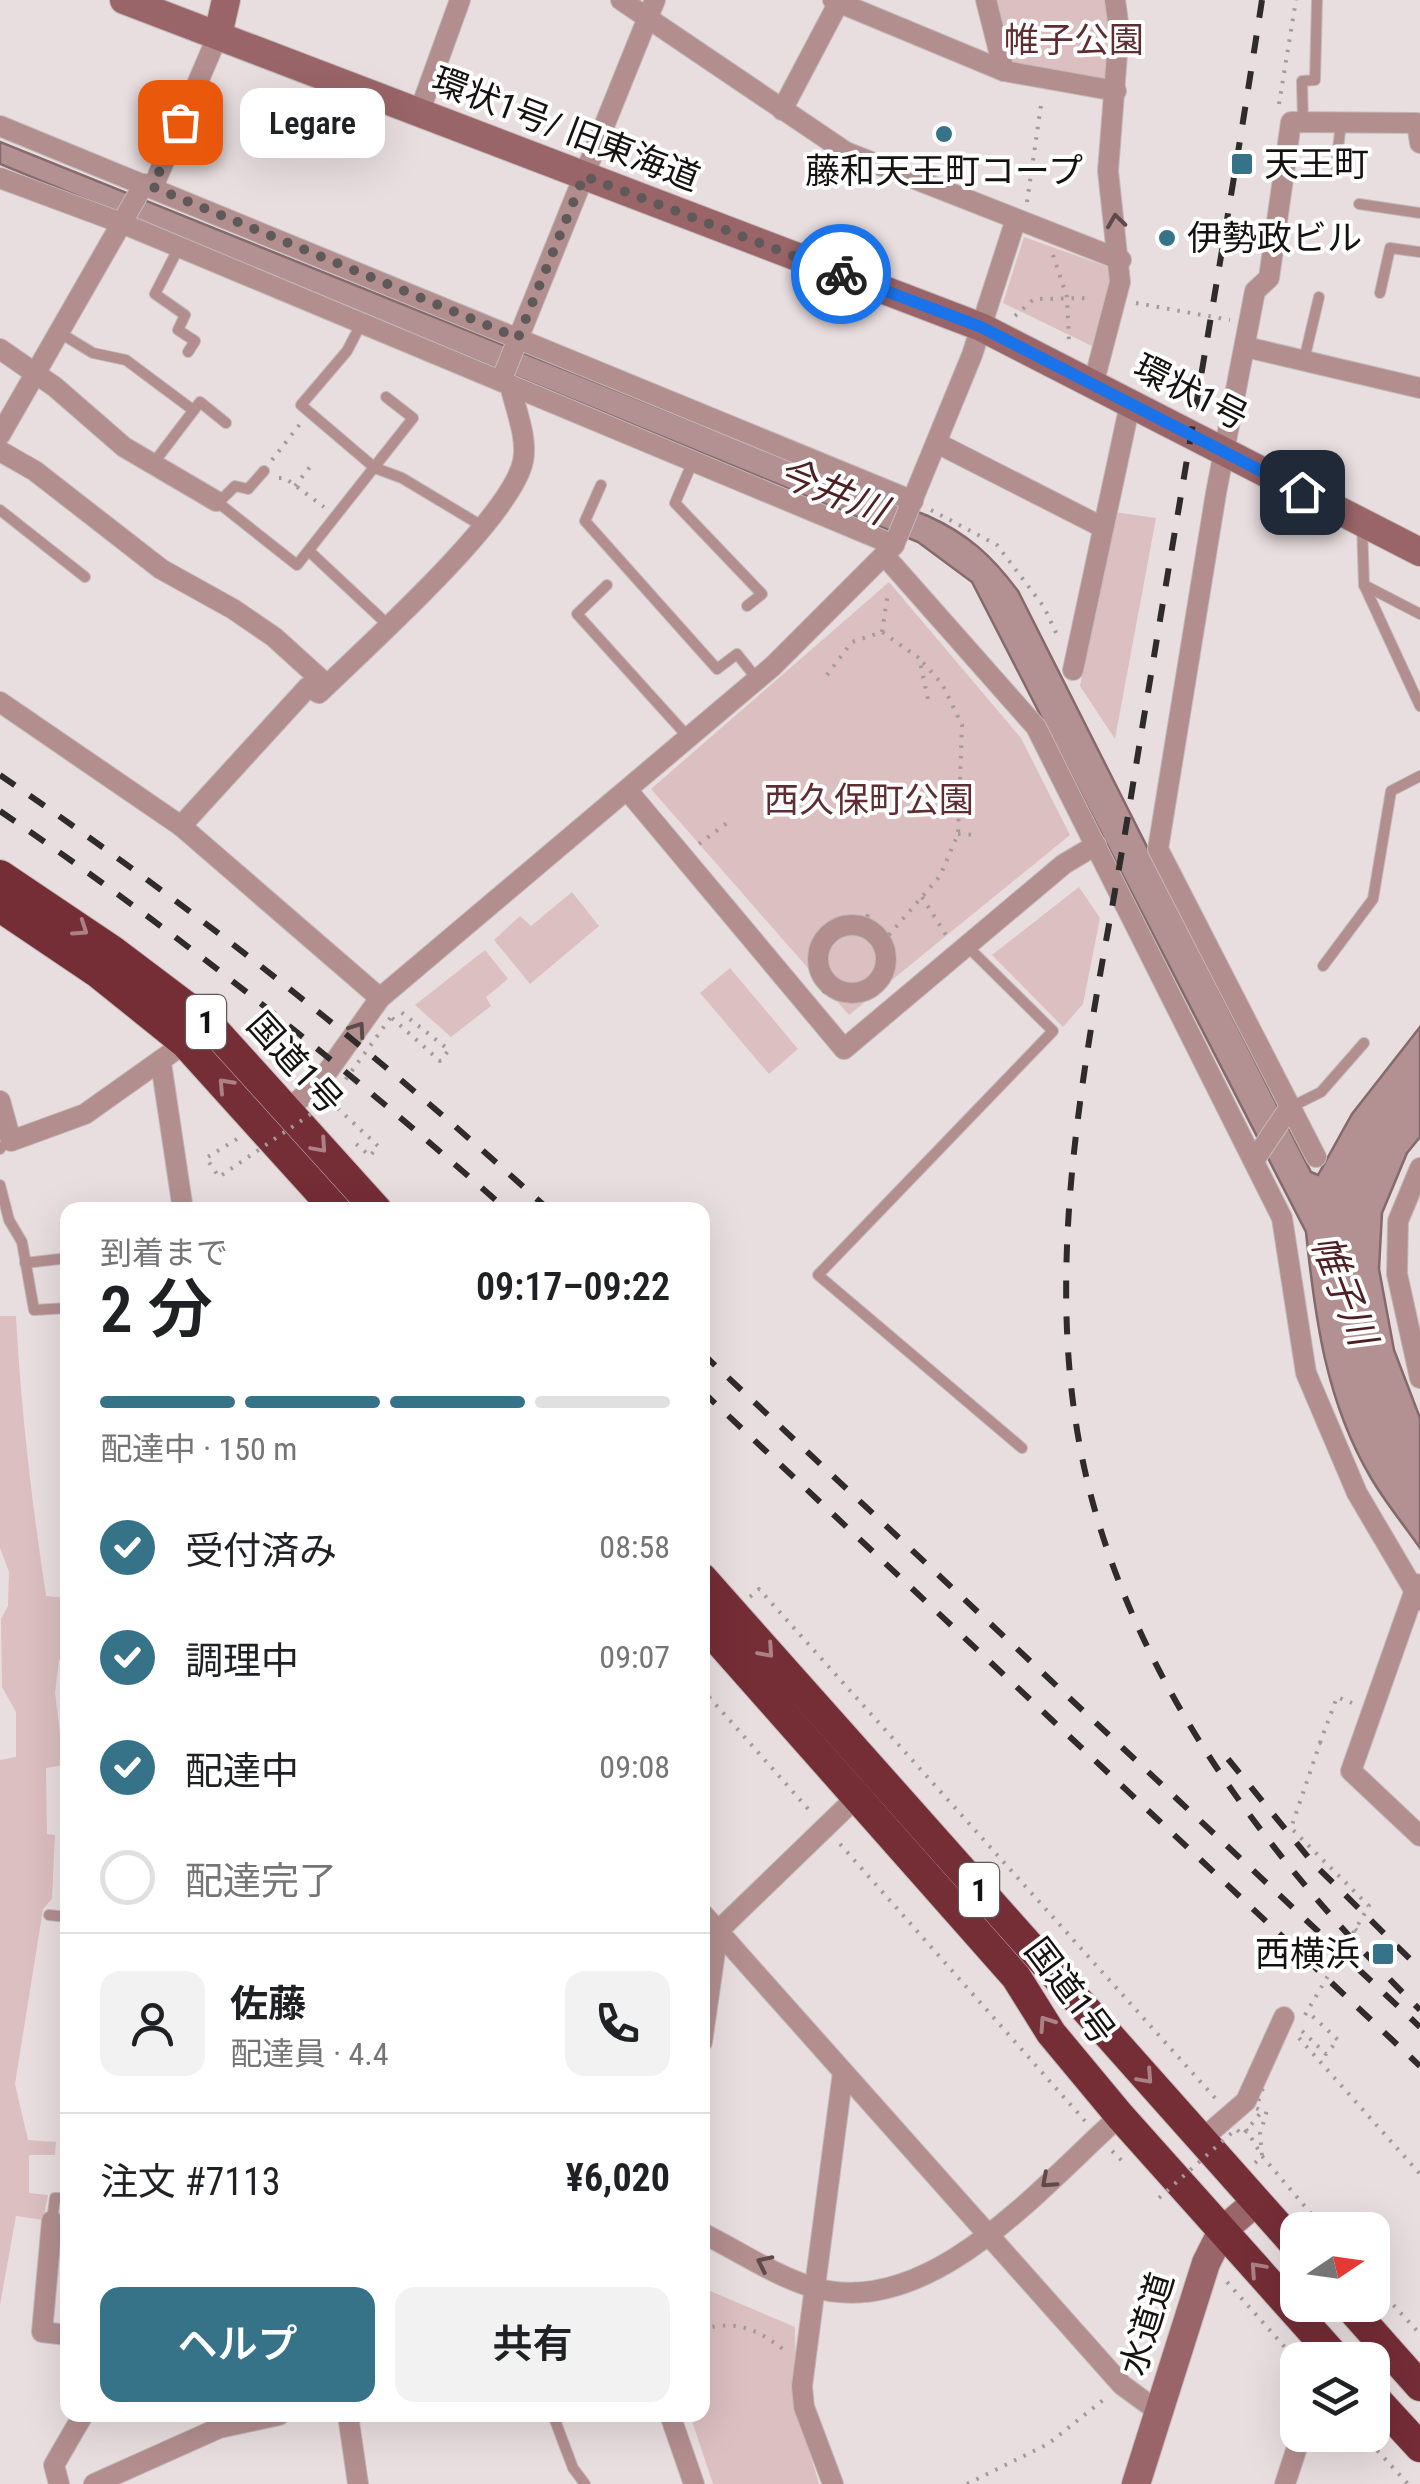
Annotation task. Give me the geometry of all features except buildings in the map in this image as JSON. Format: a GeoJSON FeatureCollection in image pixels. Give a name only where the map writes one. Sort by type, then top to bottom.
{"type":"FeatureCollection","features":[{"type":"Feature","properties":{"kind":"highway","name":"国道1号"},"geometry":{"type":"LineString","coordinates":[[0,874],[113,951],[206,1022],[370,1202]]}},
{"type":"Feature","properties":{"kind":"highway","name":"国道1号"},"geometry":{"type":"LineString","coordinates":[[0,906],[98,973],[185,1043],[329,1202]]}},
{"type":"Feature","properties":{"kind":"highway","name":"国道1号"},"geometry":{"type":"LineString","coordinates":[[710,1588],[1016,1978],[1109,2126],[1222,2231],[1318,2342]]}},
{"type":"Feature","properties":{"kind":"highway","name":"国道1号"},"geometry":{"type":"LineString","coordinates":[[710,1632],[868,1786],[1280,2228]]}},
{"type":"Feature","properties":{"kind":"highway"},"geometry":{"type":"LineString","coordinates":[[1363,2322],[1420,2386]]}},
{"type":"Feature","properties":{"kind":"highway"},"geometry":{"type":"LineString","coordinates":[[1390,2414],[1420,2447]]}},
{"type":"Feature","properties":{"kind":"street","name":"環状1号/ 旧東海道"},"geometry":{"type":"LineString","coordinates":[[124,0],[981,327]]}},
{"type":"Feature","properties":{"kind":"street"},"geometry":{"type":"LineString","coordinates":[[0,435],[148,185],[218,34],[226,0]]}},
{"type":"Feature","properties":{"kind":"street"},"geometry":{"type":"LineString","coordinates":[[418,113],[460,0]]}},
{"type":"Feature","properties":{"kind":"street"},"geometry":{"type":"LineString","coordinates":[[621,0],[651,10],[782,110],[846,152],[1121,260]]}},
{"type":"Feature","properties":{"kind":"street"},"geometry":{"type":"LineString","coordinates":[[986,0],[1004,71]]}},
{"type":"Feature","properties":{"kind":"street"},"geometry":{"type":"LineString","coordinates":[[1093,385],[1115,309],[1121,260],[1108,171],[1119,29],[1116,0]]}},
{"type":"Feature","properties":{"kind":"street"},"geometry":{"type":"LineString","coordinates":[[782,110],[837,1],[1004,71],[1116,91]]}},
{"type":"Feature","properties":{"kind":"street"},"geometry":{"type":"LineString","coordinates":[[181,826],[308,687],[320,693],[482,526],[517,483],[524,457],[506,383],[518,338],[651,10]]}},
{"type":"Feature","properties":{"kind":"street"},"geometry":{"type":"LineString","coordinates":[[1316,1157],[1158,849],[1255,291],[1269,278],[1297,122],[1418,123],[1420,143]]}},
{"type":"Feature","properties":{"kind":"street"},"geometry":{"type":"LineString","coordinates":[[0,126],[914,500]]}},
{"type":"Feature","properties":{"kind":"street"},"geometry":{"type":"LineString","coordinates":[[0,178],[124,224],[693,461],[892,557],[1036,727],[1282,1218],[1306,1372],[1357,1492],[1418,1589],[1351,1771],[1420,1836]]}},
{"type":"Feature","properties":{"kind":"street"},"geometry":{"type":"LineString","coordinates":[[288,1110],[323,1078],[385,1008],[892,557],[1025,225]]}},
{"type":"Feature","properties":{"kind":"street","name":"環状1号"},"geometry":{"type":"LineString","coordinates":[[981,327],[1420,552]]}},
{"type":"Feature","properties":{"kind":"street"},"geometry":{"type":"LineString","coordinates":[[1246,347],[1420,388]]}},
{"type":"Feature","properties":{"kind":"street"},"geometry":{"type":"LineString","coordinates":[[0,349],[152,464],[217,502]]}},
{"type":"Feature","properties":{"kind":"street"},"geometry":{"type":"LineString","coordinates":[[1073,670],[1130,404]]}},
{"type":"Feature","properties":{"kind":"street"},"geometry":{"type":"LineString","coordinates":[[937,443],[1102,527]]}},
{"type":"Feature","properties":{"kind":"street"},"geometry":{"type":"LineString","coordinates":[[0,451],[35,471],[161,569],[274,637],[327,686]]}},
{"type":"Feature","properties":{"kind":"street"},"geometry":{"type":"LineString","coordinates":[[0,702],[181,826],[385,1008]]}},
{"type":"Feature","properties":{"kind":"street"},"geometry":{"type":"LineString","coordinates":[[628,791],[844,1049],[1064,864],[1096,845]]}},
{"type":"Feature","properties":{"kind":"street"},"geometry":{"type":"LineString","coordinates":[[867,918],[882,943],[886,966],[873,986],[856,994],[833,988],[818,968],[820,944],[837,928],[867,918]]}},
{"type":"Feature","properties":{"kind":"street"},"geometry":{"type":"LineString","coordinates":[[0,1101],[3,1146],[85,1114],[185,1043]]}},
{"type":"Feature","properties":{"kind":"street"},"geometry":{"type":"LineString","coordinates":[[160,1064],[181,1202]]}},
{"type":"Feature","properties":{"kind":"street"},"geometry":{"type":"LineString","coordinates":[[1254,1158],[1290,1107]]}},
{"type":"Feature","properties":{"kind":"street"},"geometry":{"type":"LineString","coordinates":[[1420,1168],[1398,1221],[1397,1274],[1420,1378]]}},
{"type":"Feature","properties":{"kind":"street"},"geometry":{"type":"LineString","coordinates":[[710,1986],[718,1931],[868,1786]]}},
{"type":"Feature","properties":{"kind":"street"},"geometry":{"type":"LineString","coordinates":[[710,1922],[1122,2385],[1159,2412]]}},
{"type":"Feature","properties":{"kind":"street"},"geometry":{"type":"LineString","coordinates":[[1201,2140],[1236,2114],[1299,2018]]}},
{"type":"Feature","properties":{"kind":"street"},"geometry":{"type":"LineString","coordinates":[[833,2484],[804,2407],[802,2366],[843,2072]]}},
{"type":"Feature","properties":{"kind":"street"},"geometry":{"type":"LineString","coordinates":[[710,2237],[813,2288],[879,2290],[942,2267],[989,2235],[1109,2126]]}},
{"type":"Feature","properties":{"kind":"street","name":"水道道"},"geometry":{"type":"LineString","coordinates":[[1136,2484],[1206,2263],[1222,2231],[1256,2202]]}},
{"type":"Feature","properties":{"kind":"street"},"geometry":{"type":"LineString","coordinates":[[52,2221],[42,2332],[60,2334]]}},
{"type":"Feature","properties":{"kind":"street"},"geometry":{"type":"LineString","coordinates":[[59,2484],[54,2465],[79,2422]]}},
{"type":"Feature","properties":{"kind":"street"},"geometry":{"type":"LineString","coordinates":[[94,2484],[124,2478],[219,2428],[239,2422]]}},
{"type":"Feature","properties":{"kind":"street"},"geometry":{"type":"LineString","coordinates":[[349,2422],[358,2484]]}},
{"type":"Feature","properties":{"kind":"street"},"geometry":{"type":"LineString","coordinates":[[672,2422],[694,2484]]}},
{"type":"Feature","properties":{"kind":"street"},"geometry":{"type":"LineString","coordinates":[[1284,2484],[1295,2452]]}},
{"type":"Feature","properties":{"kind":"lane"},"geometry":{"type":"LineString","coordinates":[[1297,122],[1302,81],[1315,80],[1318,0]]}},
{"type":"Feature","properties":{"kind":"lane"},"geometry":{"type":"LineString","coordinates":[[1336,166],[1341,122]]}},
{"type":"Feature","properties":{"kind":"lane"},"geometry":{"type":"LineString","coordinates":[[1359,204],[1420,212]]}},
{"type":"Feature","properties":{"kind":"lane"},"geometry":{"type":"LineString","coordinates":[[179,247],[154,294],[185,314],[178,330],[195,340],[188,352]]}},
{"type":"Feature","properties":{"kind":"lane"},"geometry":{"type":"LineString","coordinates":[[1380,292],[1390,248],[1420,252]]}},
{"type":"Feature","properties":{"kind":"lane"},"geometry":{"type":"LineString","coordinates":[[1304,360],[1320,297]]}},
{"type":"Feature","properties":{"kind":"lane"},"geometry":{"type":"LineString","coordinates":[[362,324],[348,351],[300,405],[375,468],[402,478],[482,526]]}},
{"type":"Feature","properties":{"kind":"lane"},"geometry":{"type":"LineString","coordinates":[[60,332],[93,353],[126,360],[193,410]]}},
{"type":"Feature","properties":{"kind":"lane"},"geometry":{"type":"LineString","coordinates":[[264,471],[248,489],[235,486],[217,502],[298,565],[413,418],[386,397]]}},
{"type":"Feature","properties":{"kind":"lane"},"geometry":{"type":"LineString","coordinates":[[152,464],[200,402],[226,423]]}},
{"type":"Feature","properties":{"kind":"lane"},"geometry":{"type":"LineString","coordinates":[[693,461],[675,503],[762,594],[747,606]]}},
{"type":"Feature","properties":{"kind":"lane"},"geometry":{"type":"LineString","coordinates":[[600,484],[585,520],[717,669],[737,654],[757,679]]}},
{"type":"Feature","properties":{"kind":"lane"},"geometry":{"type":"LineString","coordinates":[[0,510],[85,576]]}},
{"type":"Feature","properties":{"kind":"lane"},"geometry":{"type":"LineString","coordinates":[[1362,523],[1364,585],[1420,706]]}},
{"type":"Feature","properties":{"kind":"lane"},"geometry":{"type":"LineString","coordinates":[[310,552],[387,624]]}},
{"type":"Feature","properties":{"kind":"lane"},"geometry":{"type":"LineString","coordinates":[[606,585],[577,614],[690,738]]}},
{"type":"Feature","properties":{"kind":"lane"},"geometry":{"type":"LineString","coordinates":[[1364,585],[1420,614]]}},
{"type":"Feature","properties":{"kind":"lane"},"geometry":{"type":"LineString","coordinates":[[1324,966],[1372,900],[1391,791],[1420,776]]}},
{"type":"Feature","properties":{"kind":"lane"},"geometry":{"type":"LineString","coordinates":[[963,949],[1053,1031],[818,1275],[1022,1448]]}},
{"type":"Feature","properties":{"kind":"lane"},"geometry":{"type":"LineString","coordinates":[[1290,1107],[1320,1092],[1364,1043]]}},
{"type":"Feature","properties":{"kind":"lane"},"geometry":{"type":"LineString","coordinates":[[0,1185],[9,1220],[22,1242],[34,1310],[60,1308]]}},
{"type":"Feature","properties":{"kind":"lane"},"geometry":{"type":"LineString","coordinates":[[25,1263],[60,1259]]}},
{"type":"Feature","properties":{"kind":"lane"},"geometry":{"type":"LineString","coordinates":[[49,1915],[60,1916]]}},
{"type":"Feature","properties":{"kind":"lane"},"geometry":{"type":"LineString","coordinates":[[52,2221],[55,2198],[60,2198]]}},
{"type":"Feature","properties":{"kind":"lane"},"geometry":{"type":"LineString","coordinates":[[555,2422],[573,2468],[584,2484]]}},
{"type":"Feature","properties":{"kind":"path"},"geometry":{"type":"LineString","coordinates":[[1296,0],[1276,121],[1297,122]]}},
{"type":"Feature","properties":{"kind":"path"},"geometry":{"type":"LineString","coordinates":[[1044,78],[1025,225],[1064,278],[1069,343]]}},
{"type":"Feature","properties":{"kind":"path"},"geometry":{"type":"LineString","coordinates":[[1219,318],[1221,308]]}},
{"type":"Feature","properties":{"kind":"path"},"geometry":{"type":"LineString","coordinates":[[309,412],[264,471],[295,486],[338,517]]}},
{"type":"Feature","properties":{"kind":"path"},"geometry":{"type":"LineString","coordinates":[[295,486],[314,463]]}},
{"type":"Feature","properties":{"kind":"path"},"geometry":{"type":"LineString","coordinates":[[914,500],[997,545],[1044,607],[1073,670]]}},
{"type":"Feature","properties":{"kind":"path"},"geometry":{"type":"LineString","coordinates":[[882,632],[892,557]]}},
{"type":"Feature","properties":{"kind":"path"},"geometry":{"type":"LineString","coordinates":[[882,632],[919,658],[942,684],[962,725],[958,834],[940,876],[882,943]]}},
{"type":"Feature","properties":{"kind":"path"},"geometry":{"type":"LineString","coordinates":[[827,674],[852,642],[882,632]]}},
{"type":"Feature","properties":{"kind":"path"},"geometry":{"type":"LineString","coordinates":[[919,658],[929,704]]}},
{"type":"Feature","properties":{"kind":"path"},"geometry":{"type":"LineString","coordinates":[[683,856],[730,820]]}},
{"type":"Feature","properties":{"kind":"path"},"geometry":{"type":"LineString","coordinates":[[958,834],[978,835]]}},
{"type":"Feature","properties":{"kind":"path"},"geometry":{"type":"LineString","coordinates":[[922,897],[963,949]]}},
{"type":"Feature","properties":{"kind":"path"},"geometry":{"type":"LineString","coordinates":[[237,1138],[206,1158],[219,1177],[330,1101],[385,1008],[440,1061],[449,1050],[405,1014]]}},
{"type":"Feature","properties":{"kind":"path"},"geometry":{"type":"LineString","coordinates":[[330,1101],[378,1146],[370,1156]]}},
{"type":"Feature","properties":{"kind":"path"},"geometry":{"type":"LineString","coordinates":[[744,1601],[759,1589],[1212,2095],[1236,2114],[1262,2156],[1310,2212]]}},
{"type":"Feature","properties":{"kind":"path"},"geometry":{"type":"LineString","coordinates":[[710,1697],[825,1828],[1109,2126],[1137,2176]]}},
{"type":"Feature","properties":{"kind":"path"},"geometry":{"type":"LineString","coordinates":[[1299,2018],[1368,1906],[1291,1828],[1337,1698],[1358,1706]]}},
{"type":"Feature","properties":{"kind":"path"},"geometry":{"type":"LineString","coordinates":[[1320,1743],[1328,1747]]}},
{"type":"Feature","properties":{"kind":"path"},"geometry":{"type":"LineString","coordinates":[[1356,1929],[1362,1935]]}},
{"type":"Feature","properties":{"kind":"path"},"geometry":{"type":"LineString","coordinates":[[1299,2018],[1338,2040],[1326,2054],[1299,2018]]}},
{"type":"Feature","properties":{"kind":"path"},"geometry":{"type":"LineString","coordinates":[[1300,2039],[1420,2174]]}},
{"type":"Feature","properties":{"kind":"path"},"geometry":{"type":"LineString","coordinates":[[1150,2190],[1161,2201],[1236,2129],[1244,2134],[1262,2111],[1256,2108],[1264,2085]]}},
{"type":"Feature","properties":{"kind":"path"},"geometry":{"type":"LineString","coordinates":[[1236,2290],[1281,2342]]}},
{"type":"Feature","properties":{"kind":"path"},"geometry":{"type":"LineString","coordinates":[[1390,2302],[1420,2334]]}},
{"type":"Feature","properties":{"kind":"path"},"geometry":{"type":"LineString","coordinates":[[710,2327],[727,2323],[760,2331],[802,2366]]}},
{"type":"Feature","properties":{"kind":"path"},"geometry":{"type":"LineString","coordinates":[[966,2484],[1048,2444],[1122,2385]]}},
{"type":"Feature","properties":{"kind":"path"},"geometry":{"type":"LineString","coordinates":[[1379,2452],[1408,2484]]}},
{"type":"Feature","properties":{"kind":"green space","name":"帷子公園"},"geometry":{"type":"Polygon","coordinates":[[[997,0],[1110,0],[1112,87],[1015,67],[997,0]]]}},
{"type":"Feature","properties":{"kind":"green space"},"geometry":{"type":"Polygon","coordinates":[[[1024,237],[1114,269],[1096,348],[1003,303],[1024,237]]]}},
{"type":"Feature","properties":{"kind":"green space"},"geometry":{"type":"Polygon","coordinates":[[[1115,512],[1156,518],[1115,739],[1080,686],[1115,512]]]}},
{"type":"Feature","properties":{"kind":"green space","name":"西久保町公園"},"geometry":{"type":"Polygon","coordinates":[[[889,582],[1021,738],[1070,835],[849,1015],[651,789],[889,582]]]}},
{"type":"Feature","properties":{"kind":"green space"},"geometry":{"type":"Polygon","coordinates":[[[1079,887],[1100,918],[1083,1004],[1063,1027],[992,955],[1079,887]]]}},
{"type":"Feature","properties":{"kind":"green space"},"geometry":{"type":"Polygon","coordinates":[[[572,892],[599,926],[530,984],[494,940],[520,916],[531,926],[572,892]]]}},
{"type":"Feature","properties":{"kind":"green space"},"geometry":{"type":"Polygon","coordinates":[[[485,950],[508,979],[486,997],[491,1006],[451,1037],[415,1005],[485,950]]]}},
{"type":"Feature","properties":{"kind":"green space"},"geometry":{"type":"Polygon","coordinates":[[[730,968],[798,1049],[769,1074],[700,993],[730,968]]]}},
{"type":"Feature","properties":{"kind":"green space"},"geometry":{"type":"Polygon","coordinates":[[[0,1316],[16,1316],[28,1457],[46,1596],[60,1597],[60,1660],[55,1693],[60,1766],[46,1768],[47,1834],[55,1835],[52,1899],[43,1909],[15,2084],[28,2140],[56,2142],[55,2155],[29,2155],[29,2193],[48,2195],[43,2220],[16,2216],[0,2305],[0,1760],[16,1757],[16,1712],[2,1687],[1,1619],[8,1606],[9,1572],[0,1548],[0,1316]]]}},
{"type":"Feature","properties":{"kind":"green space"},"geometry":{"type":"Polygon","coordinates":[[[710,2291],[795,2327],[796,2406],[819,2484],[713,2484],[692,2422],[710,2422],[710,2291]]]}},
{"type":"Feature","properties":{"kind":"water"},"geometry":{"type":"Polygon","coordinates":[[[0,142],[928,516],[967,538],[989,557],[1018,591],[1311,1172],[1318,1175],[1352,1114],[1420,1027],[1420,1137],[1407,1153],[1382,1213],[1379,1269],[1394,1350],[1420,1418],[1420,1548],[1371,1478],[1343,1420],[1325,1359],[1306,1232],[972,582],[918,542],[0,164],[0,142]]]}},
{"type":"Feature","properties":{"kind":"railway"},"geometry":{"type":"LineString","coordinates":[[1262,0],[1084,1072],[1067,1254],[1068,1345],[1078,1435],[1099,1524],[1154,1661],[1189,1725],[1273,1845],[1319,1902],[1420,2010]]}},
{"type":"Feature","properties":{"kind":"railway"},"geometry":{"type":"LineString","coordinates":[[0,775],[282,983],[418,1094],[540,1202]]}},
{"type":"Feature","properties":{"kind":"railway"},"geometry":{"type":"LineString","coordinates":[[0,811],[260,1003],[498,1202]]}},
{"type":"Feature","properties":{"kind":"railway"},"geometry":{"type":"LineString","coordinates":[[710,1361],[1420,2027]]}},
{"type":"Feature","properties":{"kind":"railway"},"geometry":{"type":"LineString","coordinates":[[710,1399],[1420,2066]]}},
{"type":"Feature","properties":{"kind":"railway"},"geometry":{"type":"LineString","coordinates":[[1228,1759],[1313,1863],[1420,1969]]}},
{"type":"Feature","properties":{"kind":"way so far"},"geometry":{"type":"LineString","coordinates":[[180,122],[153,187],[518,338],[584,176],[841,274]]}},
{"type":"Feature","properties":{"kind":"place","name":"Legare"},"geometry":{"type":"Point","coordinates":[180,122]}},
{"type":"Feature","properties":{"kind":"place","name":"藤和天王町コープ"},"geometry":{"type":"Point","coordinates":[944,134]}},
{"type":"Feature","properties":{"kind":"place","name":"天王町"},"geometry":{"type":"Point","coordinates":[1242,164]}},
{"type":"Feature","properties":{"kind":"place","name":"伊勢政ビル"},"geometry":{"type":"Point","coordinates":[1167,238]}},
{"type":"Feature","properties":{"kind":"place","name":"西横浜"},"geometry":{"type":"Point","coordinates":[1383,1954]}},
{"type":"Feature","properties":{"kind":"route"},"geometry":{"type":"LineString","coordinates":[[841,274],[981,327],[1302,492]]}},
{"type":"Feature","properties":{"kind":"water label","name":"今井川"},"geometry":{"type":"Point","coordinates":[832,491]}},
{"type":"Feature","properties":{"kind":"water label","name":"帷子川"},"geometry":{"type":"Point","coordinates":[1344,1290]}}]}
